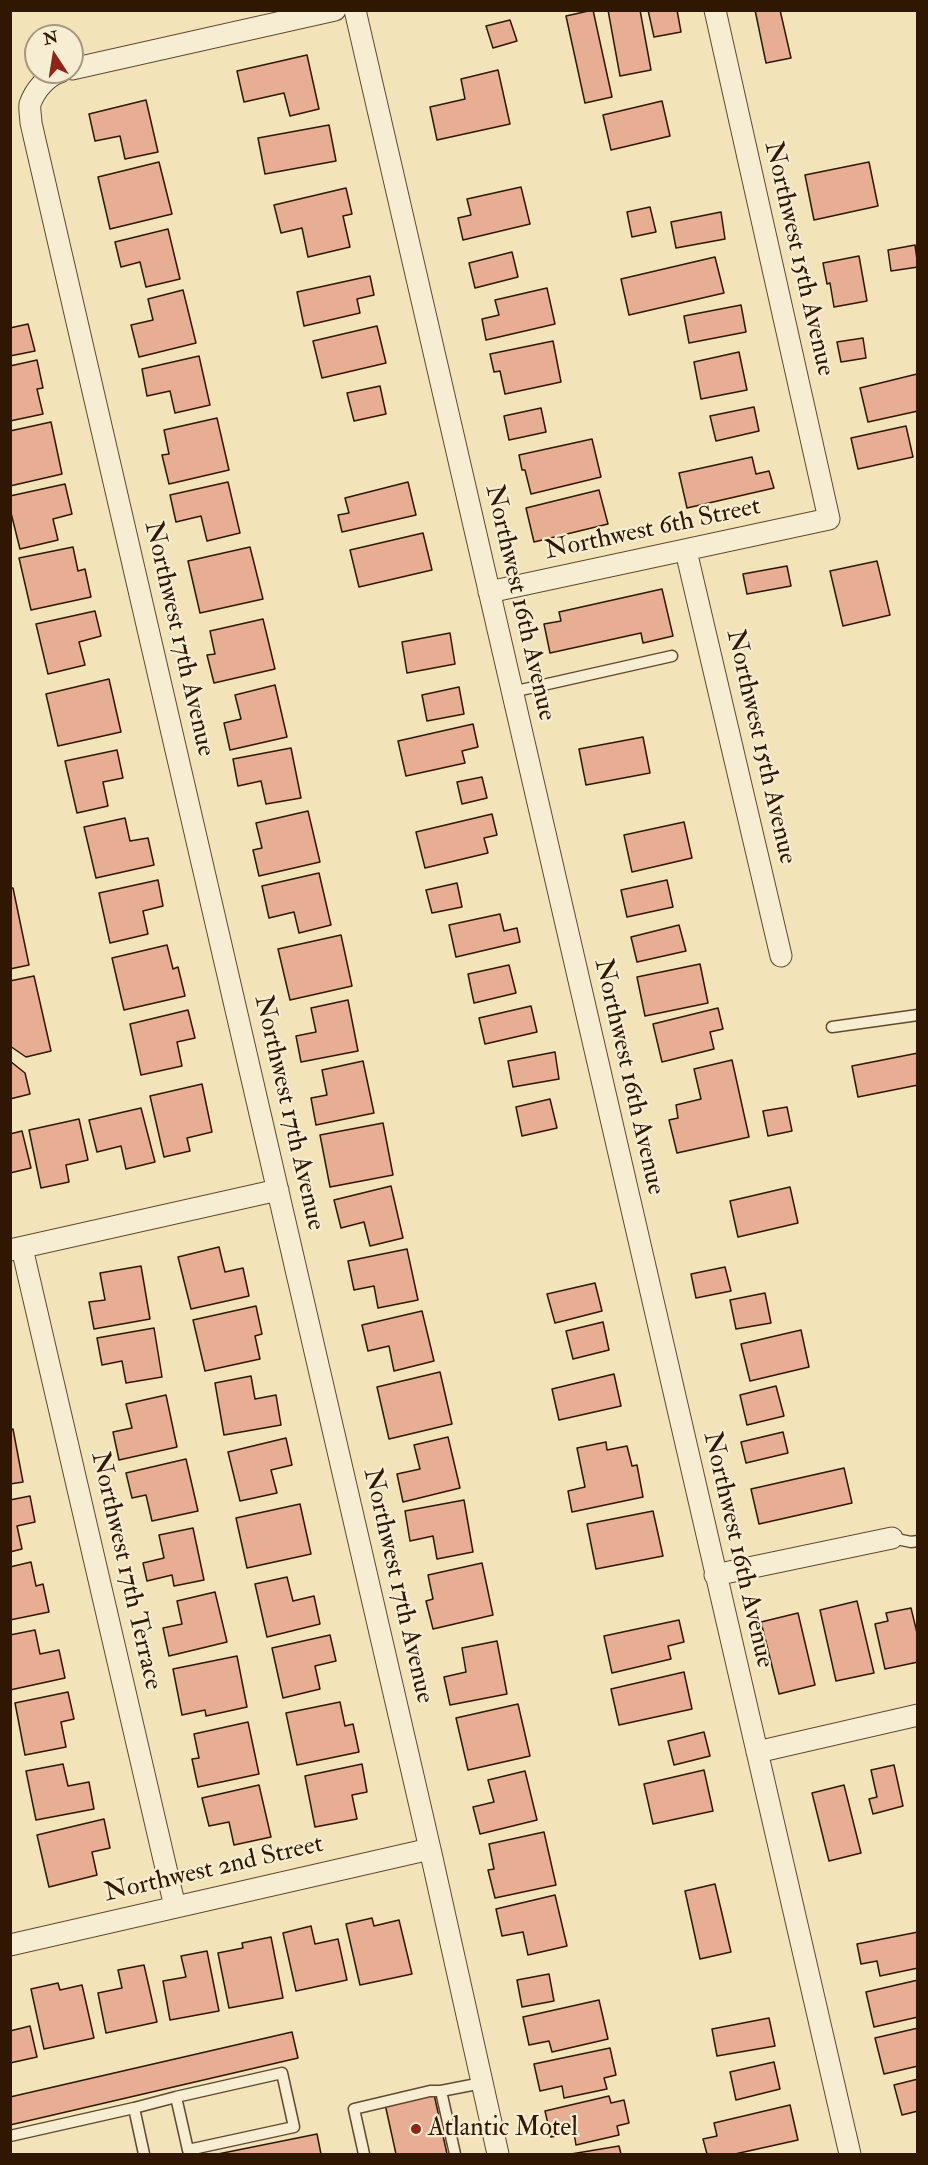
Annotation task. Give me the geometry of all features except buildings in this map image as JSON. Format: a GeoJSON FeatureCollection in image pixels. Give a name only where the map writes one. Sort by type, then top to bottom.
{"type":"FeatureCollection","features":[{"type":"Feature","properties":{"kind":"street"},"geometry":{"type":"LineString","coordinates":[[84,66],[335,10]]}},
{"type":"Feature","properties":{"kind":"street","name":"Northwest 16th Avenue"},"geometry":{"type":"LineString","coordinates":[[355,10],[850,2154]]}},
{"type":"Feature","properties":{"kind":"street","name":"Northwest 15th Avenue"},"geometry":{"type":"LineString","coordinates":[[716,10],[829,519]]}},
{"type":"Feature","properties":{"kind":"street","name":"Northwest 17th Avenue"},"geometry":{"type":"LineString","coordinates":[[41,84],[30,105],[31,123],[430,1849],[498,2154]]}},
{"type":"Feature","properties":{"kind":"street","name":"Northwest 6th Street"},"geometry":{"type":"LineString","coordinates":[[489,592],[829,519]]}},
{"type":"Feature","properties":{"kind":"street","name":"Northwest 15th Avenue"},"geometry":{"type":"LineString","coordinates":[[686,550],[781,956]]}},
{"type":"Feature","properties":{"kind":"street"},"geometry":{"type":"LineString","coordinates":[[16,1249],[278,1191]]}},
{"type":"Feature","properties":{"kind":"street","name":"Northwest 17th Terrace"},"geometry":{"type":"LineString","coordinates":[[16,1249],[175,1907]]}},
{"type":"Feature","properties":{"kind":"street"},"geometry":{"type":"LineString","coordinates":[[715,1575],[892,1538]]}},
{"type":"Feature","properties":{"kind":"street"},"geometry":{"type":"LineString","coordinates":[[757,1752],[918,1714]]}},
{"type":"Feature","properties":{"kind":"street","name":"Northwest 2nd Street"},"geometry":{"type":"LineString","coordinates":[[10,1945],[430,1849]]}},
{"type":"Feature","properties":{"kind":"lane"},"geometry":{"type":"LineString","coordinates":[[512,692],[672,656]]}},
{"type":"Feature","properties":{"kind":"lane"},"geometry":{"type":"LineString","coordinates":[[832,1027],[918,1015]]}},
{"type":"Feature","properties":{"kind":"lane"},"geometry":{"type":"LineString","coordinates":[[892,1538],[918,1541]]}},
{"type":"Feature","properties":{"kind":"lane"},"geometry":{"type":"LineString","coordinates":[[10,2136],[134,2108],[176,2097],[282,2073],[294,2127],[189,2152],[176,2097]]}},
{"type":"Feature","properties":{"kind":"lane"},"geometry":{"type":"LineString","coordinates":[[364,2154],[354,2109],[430,2091],[482,2083]]}},
{"type":"Feature","properties":{"kind":"lane"},"geometry":{"type":"LineString","coordinates":[[441,2091],[455,2154]]}},
{"type":"Feature","properties":{"kind":"lane"},"geometry":{"type":"LineString","coordinates":[[134,2108],[144,2154]]}},
{"type":"Feature","properties":{"kind":"place","name":"Atlantic Motel"},"geometry":{"type":"Point","coordinates":[416,2129]}}]}
